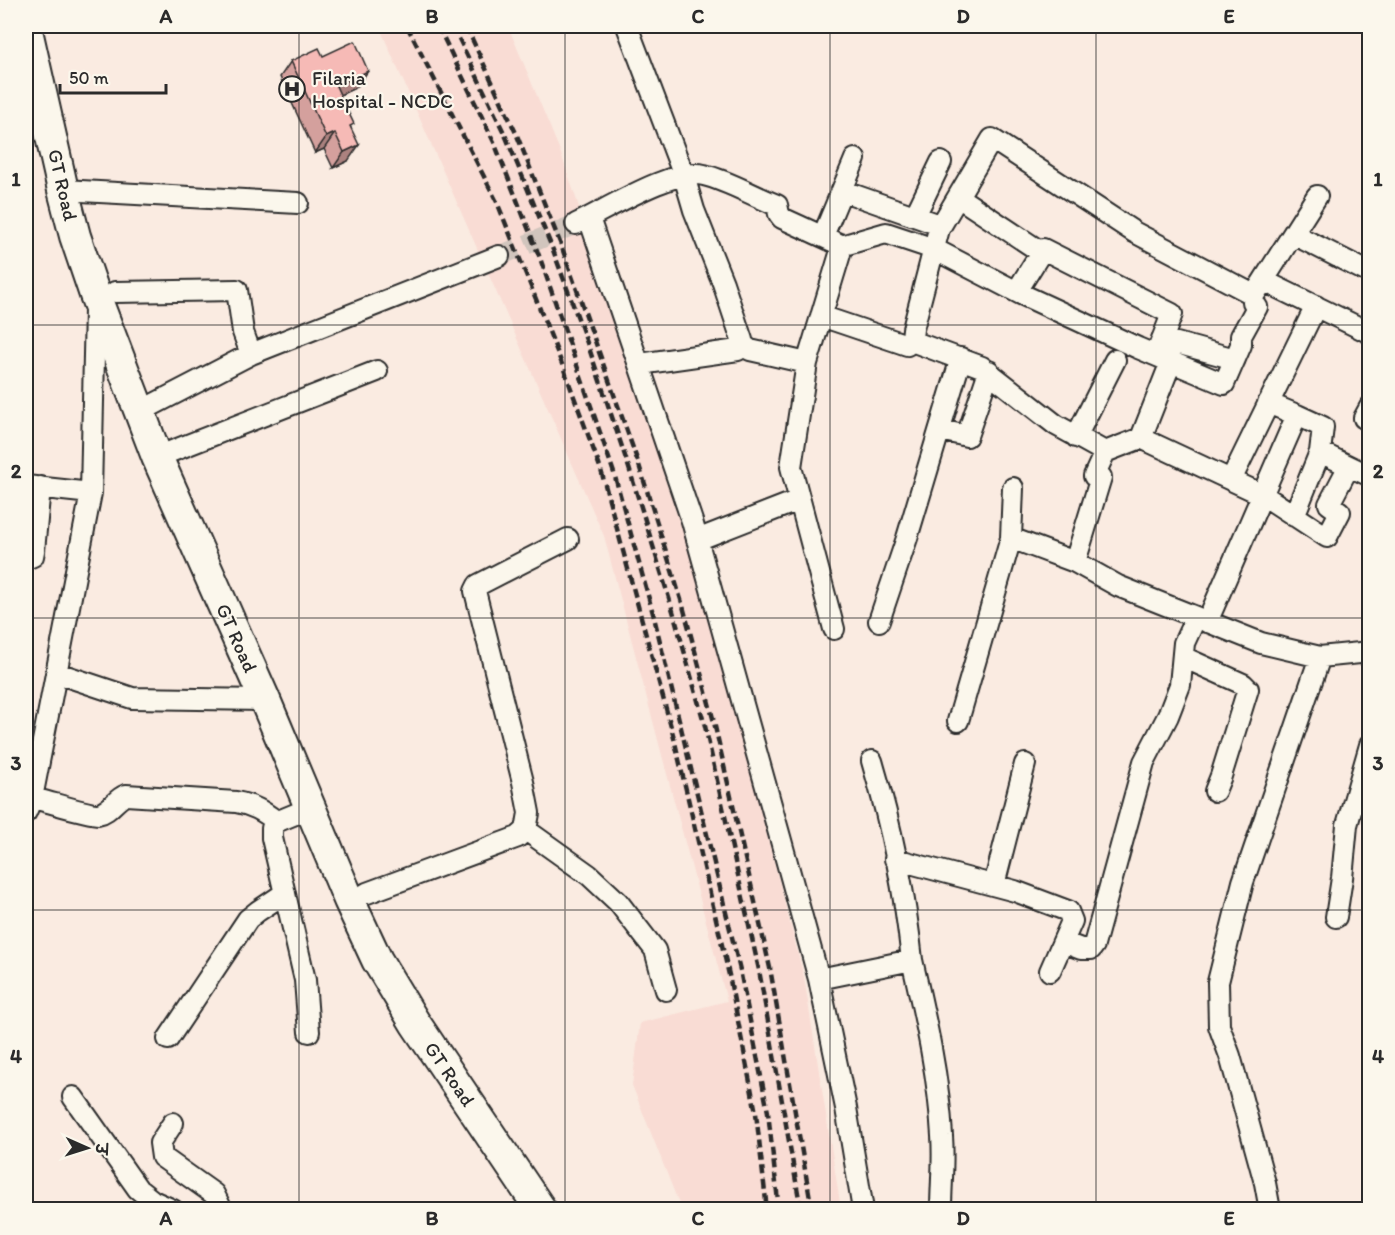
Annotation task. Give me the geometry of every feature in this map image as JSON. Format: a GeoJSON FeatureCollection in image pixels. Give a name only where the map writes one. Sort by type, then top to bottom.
{"type":"FeatureCollection","features":[{"type":"Feature","properties":{"kind":"highway","name":"GT Road"},"geometry":{"type":"LineString","coordinates":[[26,26],[72,190]]}},
{"type":"Feature","properties":{"kind":"highway","name":"GT Road"},"geometry":{"type":"LineString","coordinates":[[41,26],[72,190],[75,236],[105,293],[148,409],[229,598],[367,893],[378,940],[377,960],[416,1023],[558,1209]]}},
{"type":"Feature","properties":{"kind":"highway","name":"GT Road"},"geometry":{"type":"LineString","coordinates":[[229,598],[265,700],[349,900],[378,940]]}},
{"type":"Feature","properties":{"kind":"highway","name":"GT Road"},"geometry":{"type":"LineString","coordinates":[[504,1141],[541,1209]]}},
{"type":"Feature","properties":{"kind":"street"},"geometry":{"type":"LineString","coordinates":[[627,26],[738,325],[742,344],[750,350],[807,363]]}},
{"type":"Feature","properties":{"kind":"street"},"geometry":{"type":"LineString","coordinates":[[821,316],[907,345],[912,338],[939,229],[992,139],[1134,232],[1259,288],[1316,306],[1370,333]]}},
{"type":"Feature","properties":{"kind":"street"},"geometry":{"type":"LineString","coordinates":[[823,236],[855,159]]}},
{"type":"Feature","properties":{"kind":"street"},"geometry":{"type":"LineString","coordinates":[[915,216],[941,162]]}},
{"type":"Feature","properties":{"kind":"street"},"geometry":{"type":"LineString","coordinates":[[841,246],[839,243],[782,218],[777,205],[703,174],[684,176],[660,183],[583,221],[640,364],[698,540],[819,979],[846,1108],[863,1209]]}},
{"type":"Feature","properties":{"kind":"street"},"geometry":{"type":"LineString","coordinates":[[72,190],[298,203]]}},
{"type":"Feature","properties":{"kind":"street"},"geometry":{"type":"LineString","coordinates":[[843,191],[938,224],[939,229]]}},
{"type":"Feature","properties":{"kind":"street"},"geometry":{"type":"LineString","coordinates":[[841,246],[886,233],[934,249],[1017,291],[1163,352],[1224,384],[1241,345],[1241,336],[1257,307],[1253,301],[1259,288],[1317,196]]}},
{"type":"Feature","properties":{"kind":"street"},"geometry":{"type":"LineString","coordinates":[[958,197],[1041,252]]}},
{"type":"Feature","properties":{"kind":"street"},"geometry":{"type":"LineString","coordinates":[[1293,234],[1370,273]]}},
{"type":"Feature","properties":{"kind":"street"},"geometry":{"type":"LineString","coordinates":[[834,629],[791,467],[807,363],[841,246]]}},
{"type":"Feature","properties":{"kind":"street"},"geometry":{"type":"LineString","coordinates":[[1017,291],[1043,249],[1172,314],[1141,438]]}},
{"type":"Feature","properties":{"kind":"street"},"geometry":{"type":"LineString","coordinates":[[148,409],[251,354],[499,256]]}},
{"type":"Feature","properties":{"kind":"street"},"geometry":{"type":"LineString","coordinates":[[251,354],[243,332],[237,290],[105,293],[91,493],[29,805],[97,814],[110,808],[118,798],[126,795],[236,802],[260,809],[276,821]]}},
{"type":"Feature","properties":{"kind":"street"},"geometry":{"type":"LineString","coordinates":[[1231,480],[1316,306]]}},
{"type":"Feature","properties":{"kind":"street"},"geometry":{"type":"LineString","coordinates":[[912,338],[917,343],[961,358],[989,371],[1042,416],[1105,452]]}},
{"type":"Feature","properties":{"kind":"street"},"geometry":{"type":"LineString","coordinates":[[640,364],[738,350],[742,344]]}},
{"type":"Feature","properties":{"kind":"street"},"geometry":{"type":"LineString","coordinates":[[1163,352],[1235,359]]}},
{"type":"Feature","properties":{"kind":"street"},"geometry":{"type":"LineString","coordinates":[[879,621],[908,538],[961,358]]}},
{"type":"Feature","properties":{"kind":"street"},"geometry":{"type":"LineString","coordinates":[[1076,437],[1115,360]]}},
{"type":"Feature","properties":{"kind":"street"},"geometry":{"type":"LineString","coordinates":[[166,453],[377,371]]}},
{"type":"Feature","properties":{"kind":"street"},"geometry":{"type":"LineString","coordinates":[[940,429],[967,436],[989,371]]}},
{"type":"Feature","properties":{"kind":"street"},"geometry":{"type":"LineString","coordinates":[[1268,403],[1323,427],[1320,452],[1294,516]]}},
{"type":"Feature","properties":{"kind":"street"},"geometry":{"type":"LineString","coordinates":[[1370,407],[1364,418],[1370,421]]}},
{"type":"Feature","properties":{"kind":"street"},"geometry":{"type":"LineString","coordinates":[[1063,942],[1090,950],[1094,945],[1144,762],[1168,716],[1180,685],[1184,643],[1202,619],[1263,495],[1297,415]]}},
{"type":"Feature","properties":{"kind":"street"},"geometry":{"type":"LineString","coordinates":[[1076,562],[1101,477],[1094,476],[1105,452],[1141,438],[1263,495],[1327,537],[1340,512],[1329,504],[1349,466]]}},
{"type":"Feature","properties":{"kind":"street"},"geometry":{"type":"LineString","coordinates":[[1320,452],[1370,476]]}},
{"type":"Feature","properties":{"kind":"street"},"geometry":{"type":"LineString","coordinates":[[26,559],[33,556],[34,551],[33,487],[91,493]]}},
{"type":"Feature","properties":{"kind":"street"},"geometry":{"type":"LineString","coordinates":[[958,721],[1011,538],[1013,488]]}},
{"type":"Feature","properties":{"kind":"street"},"geometry":{"type":"LineString","coordinates":[[698,540],[799,500]]}},
{"type":"Feature","properties":{"kind":"street"},"geometry":{"type":"LineString","coordinates":[[1011,538],[1076,562],[1118,586],[1261,643],[1320,657],[1368,647]]}},
{"type":"Feature","properties":{"kind":"street"},"geometry":{"type":"LineString","coordinates":[[367,893],[518,837],[526,830],[529,813],[523,782],[475,591],[478,585],[568,539]]}},
{"type":"Feature","properties":{"kind":"street"},"geometry":{"type":"LineString","coordinates":[[1183,657],[1243,684],[1248,690],[1215,791]]}},
{"type":"Feature","properties":{"kind":"street"},"geometry":{"type":"LineString","coordinates":[[1270,1209],[1230,1056],[1219,1026],[1218,982],[1243,882],[1320,657]]}},
{"type":"Feature","properties":{"kind":"street"},"geometry":{"type":"LineString","coordinates":[[57,673],[132,698],[265,700]]}},
{"type":"Feature","properties":{"kind":"street"},"geometry":{"type":"LineString","coordinates":[[1336,916],[1347,825],[1370,745]]}},
{"type":"Feature","properties":{"kind":"street"},"geometry":{"type":"LineString","coordinates":[[872,761],[886,809],[912,960],[931,1044],[942,1135],[941,1209]]}},
{"type":"Feature","properties":{"kind":"street"},"geometry":{"type":"LineString","coordinates":[[994,885],[1025,764]]}},
{"type":"Feature","properties":{"kind":"street"},"geometry":{"type":"LineString","coordinates":[[309,1032],[305,980],[272,838],[272,828],[276,821],[310,808]]}},
{"type":"Feature","properties":{"kind":"street"},"geometry":{"type":"LineString","coordinates":[[526,830],[589,875],[618,902],[655,950],[666,990]]}},
{"type":"Feature","properties":{"kind":"street"},"geometry":{"type":"LineString","coordinates":[[895,859],[994,885],[1068,911],[1072,921],[1050,971]]}},
{"type":"Feature","properties":{"kind":"street"},"geometry":{"type":"LineString","coordinates":[[168,1039],[248,919],[285,893]]}},
{"type":"Feature","properties":{"kind":"street"},"geometry":{"type":"LineString","coordinates":[[819,979],[912,960]]}},
{"type":"Feature","properties":{"kind":"street"},"geometry":{"type":"LineString","coordinates":[[73,1097],[138,1189],[153,1201],[173,1209]]}},
{"type":"Feature","properties":{"kind":"street"},"geometry":{"type":"LineString","coordinates":[[173,1123],[160,1143],[162,1157],[214,1194],[222,1209]]}},
{"type":"Feature","properties":{"kind":"shaded area"},"geometry":{"type":"Polygon","coordinates":[[[379,26],[508,26],[560,151],[686,522],[804,977],[841,1209],[681,1209],[632,1085],[640,1023],[727,1001],[604,536],[379,26]]]}},
{"type":"Feature","properties":{"kind":"building"},"geometry":{"type":"Polygon","coordinates":[[[355,41],[368,71],[336,86],[354,124],[350,126],[359,145],[344,152],[335,133],[326,137],[291,61],[319,48],[323,56],[355,41]]]}},
{"type":"Feature","properties":{"kind":"tunnel"},"geometry":{"type":"LineString","coordinates":[[499,256],[576,224]]}},
{"type":"Feature","properties":{"kind":"railway"},"geometry":{"type":"LineString","coordinates":[[407,26],[497,202],[562,364],[601,470],[674,738],[729,975],[756,1113],[767,1210]]}},
{"type":"Feature","properties":{"kind":"railway"},"geometry":{"type":"LineString","coordinates":[[438,26],[494,142],[540,258],[614,473],[654,617],[740,970],[768,1112],[779,1210]]}},
{"type":"Feature","properties":{"kind":"railway"},"geometry":{"type":"LineString","coordinates":[[453,26],[506,137],[553,250],[629,468],[673,611],[705,726],[759,970],[801,1210]]}},
{"type":"Feature","properties":{"kind":"railway"},"geometry":{"type":"LineString","coordinates":[[466,26],[516,133],[561,245],[639,465],[683,606],[714,722],[770,968],[812,1210]]}},
{"type":"Feature","properties":{"kind":"place","name":"Filaria Hospital - NCDC"},"geometry":{"type":"Point","coordinates":[292,89]}}]}
